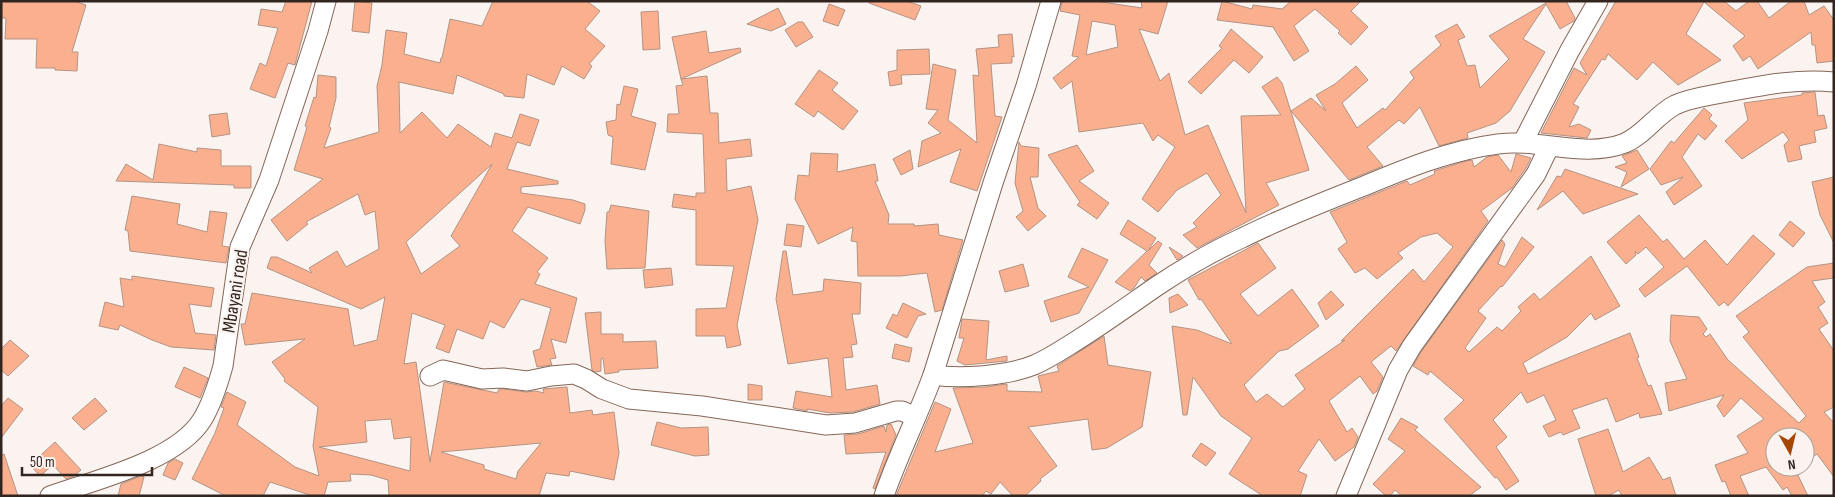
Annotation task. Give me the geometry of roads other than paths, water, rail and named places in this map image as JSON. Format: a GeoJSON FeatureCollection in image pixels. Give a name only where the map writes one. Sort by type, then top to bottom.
{"type":"FeatureCollection","features":[{"type":"Feature","properties":{"kind":"street","name":"Mbayani road"},"geometry":{"type":"LineString","coordinates":[[50,496],[167,452],[192,432],[202,419],[219,380],[240,247],[269,180],[326,1]]}},
{"type":"Feature","properties":{"kind":"street"},"geometry":{"type":"LineString","coordinates":[[884,496],[933,375],[1026,86],[1051,1]]}},
{"type":"Feature","properties":{"kind":"street"},"geometry":{"type":"LineString","coordinates":[[1524,142],[1570,50],[1598,1]]}},
{"type":"Feature","properties":{"kind":"street"},"geometry":{"type":"LineString","coordinates":[[933,375],[945,377],[977,375],[1006,372],[1032,366],[1050,358],[1091,332],[1180,271],[1240,238],[1412,166],[1499,144],[1524,142],[1549,147],[1589,149],[1624,143],[1637,136],[1661,114],[1684,101],[1800,81],[1834,82]]}},
{"type":"Feature","properties":{"kind":"street"},"geometry":{"type":"LineString","coordinates":[[1348,495],[1394,378],[1412,346],[1536,174],[1549,147]]}},
{"type":"Feature","properties":{"kind":"street"},"geometry":{"type":"LineString","coordinates":[[430,376],[444,370],[482,379],[503,378],[527,381],[574,374],[602,389],[629,399],[702,406],[826,425],[855,423],[896,411],[902,411],[916,417]]}}]}
